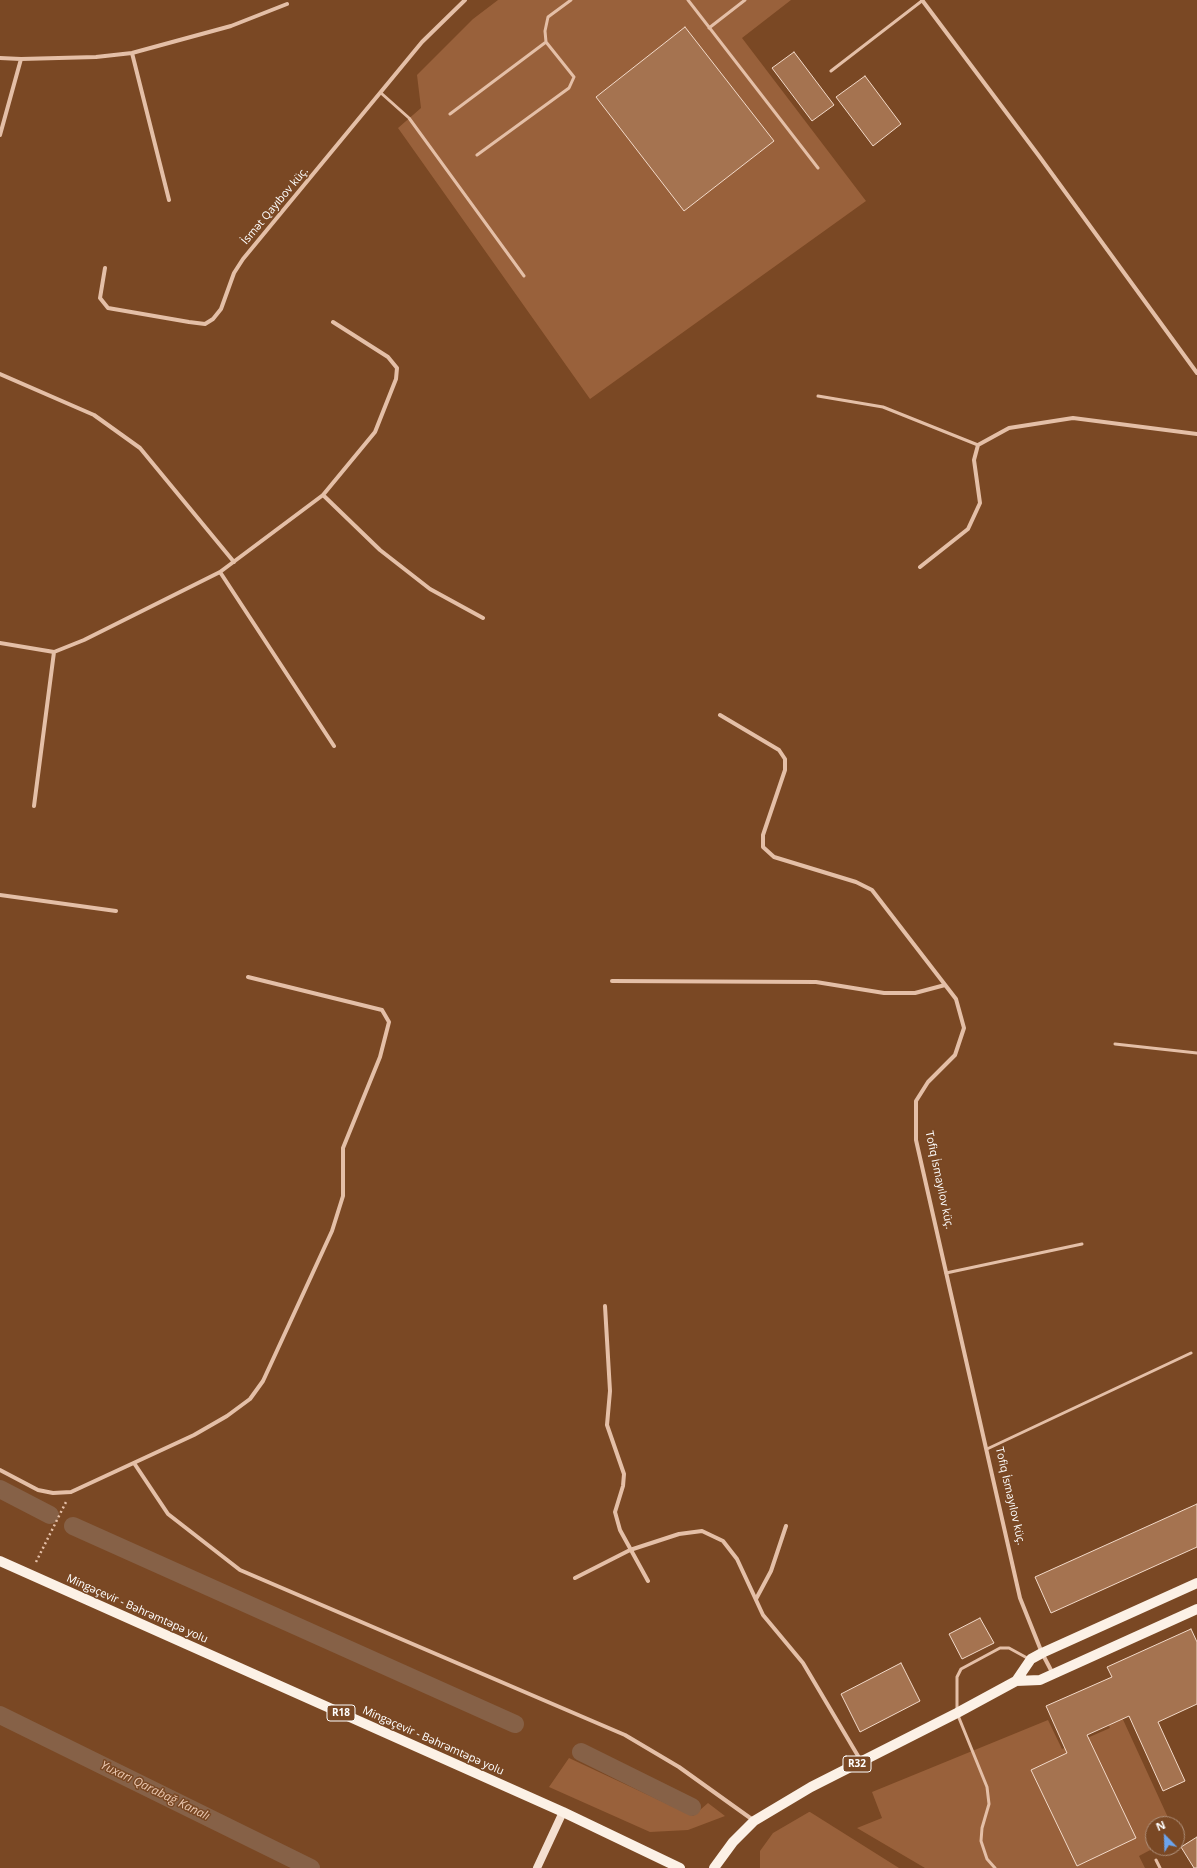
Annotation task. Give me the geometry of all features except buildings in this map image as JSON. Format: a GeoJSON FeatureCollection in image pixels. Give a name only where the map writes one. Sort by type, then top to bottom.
{"type":"FeatureCollection","features":[{"type":"Feature","properties":{"kind":"main road","name":"Mingəçevir - Bəhrəmtəpə yolu"},"geometry":{"type":"LineString","coordinates":[[0,1561],[563,1812],[680,1868]]}},
{"type":"Feature","properties":{"kind":"main road","name":"R32"},"geometry":{"type":"LineString","coordinates":[[714,1868],[733,1842],[754,1821],[810,1787],[957,1713],[1016,1681],[1031,1660],[1042,1654],[1197,1583]]}},
{"type":"Feature","properties":{"kind":"main road","name":"R32"},"geometry":{"type":"LineString","coordinates":[[1016,1681],[1040,1680],[1197,1609]]}},
{"type":"Feature","properties":{"kind":"street","name":"İsmət Qayıbov küç."},"geometry":{"type":"LineString","coordinates":[[106,268],[100,298],[108,308],[205,324],[213,319],[221,309],[234,273],[243,259],[422,42],[465,0]]}},
{"type":"Feature","properties":{"kind":"street"},"geometry":{"type":"LineString","coordinates":[[922,0],[1039,156],[1197,373]]}},
{"type":"Feature","properties":{"kind":"street"},"geometry":{"type":"LineString","coordinates":[[0,58],[21,59],[96,57],[132,53],[231,26],[287,4]]}},
{"type":"Feature","properties":{"kind":"street"},"geometry":{"type":"LineString","coordinates":[[132,53],[170,200]]}},
{"type":"Feature","properties":{"kind":"street"},"geometry":{"type":"LineString","coordinates":[[0,135],[21,59]]}},
{"type":"Feature","properties":{"kind":"street"},"geometry":{"type":"LineString","coordinates":[[0,643],[54,652],[84,640],[220,572],[323,495],[375,432],[396,379],[397,368],[388,357],[333,322]]}},
{"type":"Feature","properties":{"kind":"street"},"geometry":{"type":"LineString","coordinates":[[0,374],[94,415],[140,448],[234,562]]}},
{"type":"Feature","properties":{"kind":"street"},"geometry":{"type":"LineString","coordinates":[[920,567],[968,528],[980,503],[974,460],[978,445],[1009,428],[1072,418],[1197,434]]}},
{"type":"Feature","properties":{"kind":"street"},"geometry":{"type":"LineString","coordinates":[[323,495],[380,550],[424,584],[482,618]]}},
{"type":"Feature","properties":{"kind":"street"},"geometry":{"type":"LineString","coordinates":[[220,572],[334,746]]}},
{"type":"Feature","properties":{"kind":"street"},"geometry":{"type":"LineString","coordinates":[[34,806],[54,652]]}},
{"type":"Feature","properties":{"kind":"street","name":"Tofiq İsmayılov küç."},"geometry":{"type":"LineString","coordinates":[[720,715],[778,750],[785,759],[785,770],[762,835],[763,847],[774,857],[856,882],[872,890],[956,999],[964,1028],[955,1056],[928,1082],[916,1101],[916,1140],[1020,1598],[1042,1654],[1053,1674]]}},
{"type":"Feature","properties":{"kind":"street"},"geometry":{"type":"LineString","coordinates":[[0,895],[116,911]]}},
{"type":"Feature","properties":{"kind":"street"},"geometry":{"type":"LineString","coordinates":[[0,1470],[38,1490],[53,1493],[71,1492],[194,1435],[227,1416],[250,1399],[264,1382],[332,1231],[343,1196],[343,1148],[380,1057],[389,1022],[382,1010],[248,977]]}},
{"type":"Feature","properties":{"kind":"street"},"geometry":{"type":"LineString","coordinates":[[612,981],[816,982],[884,993],[915,993],[945,985]]}},
{"type":"Feature","properties":{"kind":"street"},"geometry":{"type":"LineString","coordinates":[[605,1306],[610,1391],[607,1425],[624,1474],[623,1486],[615,1512],[620,1530],[648,1581]]}},
{"type":"Feature","properties":{"kind":"street"},"geometry":{"type":"LineString","coordinates":[[134,1463],[168,1514],[240,1570],[625,1735],[679,1767],[754,1821]]}},
{"type":"Feature","properties":{"kind":"street"},"geometry":{"type":"LineString","coordinates":[[756,1599],[771,1571],[786,1526]]}},
{"type":"Feature","properties":{"kind":"street"},"geometry":{"type":"LineString","coordinates":[[575,1578],[630,1550],[679,1534],[702,1531],[723,1541],[737,1559],[763,1614],[803,1663],[861,1761]]}},
{"type":"Feature","properties":{"kind":"street"},"geometry":{"type":"LineString","coordinates":[[537,1868],[563,1812]]}},
{"type":"Feature","properties":{"kind":"lane"},"geometry":{"type":"LineString","coordinates":[[477,155],[568,88],[574,77],[546,42],[545,31],[548,17],[571,0]]}},
{"type":"Feature","properties":{"kind":"lane"},"geometry":{"type":"LineString","coordinates":[[688,0],[818,168]]}},
{"type":"Feature","properties":{"kind":"lane"},"geometry":{"type":"LineString","coordinates":[[709,28],[745,0]]}},
{"type":"Feature","properties":{"kind":"lane"},"geometry":{"type":"LineString","coordinates":[[830,71],[922,0]]}},
{"type":"Feature","properties":{"kind":"lane"},"geometry":{"type":"LineString","coordinates":[[450,114],[546,42]]}},
{"type":"Feature","properties":{"kind":"lane"},"geometry":{"type":"LineString","coordinates":[[381,93],[409,118],[524,276]]}},
{"type":"Feature","properties":{"kind":"lane"},"geometry":{"type":"LineString","coordinates":[[818,396],[883,407],[978,445]]}},
{"type":"Feature","properties":{"kind":"lane"},"geometry":{"type":"LineString","coordinates":[[1115,1044],[1197,1053]]}},
{"type":"Feature","properties":{"kind":"lane"},"geometry":{"type":"LineString","coordinates":[[946,1273],[1082,1244]]}},
{"type":"Feature","properties":{"kind":"lane"},"geometry":{"type":"LineString","coordinates":[[987,1449],[1191,1353]]}},
{"type":"Feature","properties":{"kind":"lane"},"geometry":{"type":"LineString","coordinates":[[995,1868],[987,1859],[981,1841],[982,1828],[989,1804],[986,1787],[957,1713],[957,1677],[961,1669],[1000,1648],[1009,1648],[1031,1660]]}},
{"type":"Feature","properties":{"kind":"lane"},"geometry":{"type":"LineString","coordinates":[[1156,1860],[1160,1868]]}},
{"type":"Feature","properties":{"kind":"path"},"geometry":{"type":"LineString","coordinates":[[34,1566],[71,1492]]}},
{"type":"Feature","properties":{"kind":"shaded area"},"geometry":{"type":"Polygon","coordinates":[[[498,0],[791,0],[742,38],[866,201],[590,399],[398,128],[421,108],[417,75],[473,19],[498,0]]]}},
{"type":"Feature","properties":{"kind":"shaded area"},"geometry":{"type":"Polygon","coordinates":[[[1108,1687],[1167,1816],[1145,1816],[1145,1853],[1139,1856],[1145,1868],[925,1868],[857,1828],[882,1818],[872,1792],[1048,1720],[1062,1749],[1110,1728],[1094,1693],[1108,1687]]]}},
{"type":"Feature","properties":{"kind":"shaded area"},"geometry":{"type":"Polygon","coordinates":[[[569,1758],[693,1816],[708,1803],[725,1816],[688,1830],[650,1832],[549,1787],[569,1758]]]}},
{"type":"Feature","properties":{"kind":"shaded area"},"geometry":{"type":"Polygon","coordinates":[[[809,1812],[899,1868],[760,1868],[760,1851],[773,1833],[809,1812]]]}},
{"type":"Feature","properties":{"kind":"waterway"},"geometry":{"type":"LineString","coordinates":[[0,1489],[50,1515]]}},
{"type":"Feature","properties":{"kind":"waterway"},"geometry":{"type":"LineString","coordinates":[[73,1526],[515,1724]]}},
{"type":"Feature","properties":{"kind":"waterway","name":"Yuxarı Qarabağ Kanalı"},"geometry":{"type":"LineString","coordinates":[[0,1715],[311,1868]]}},
{"type":"Feature","properties":{"kind":"waterway"},"geometry":{"type":"LineString","coordinates":[[581,1752],[692,1807]]}}]}
